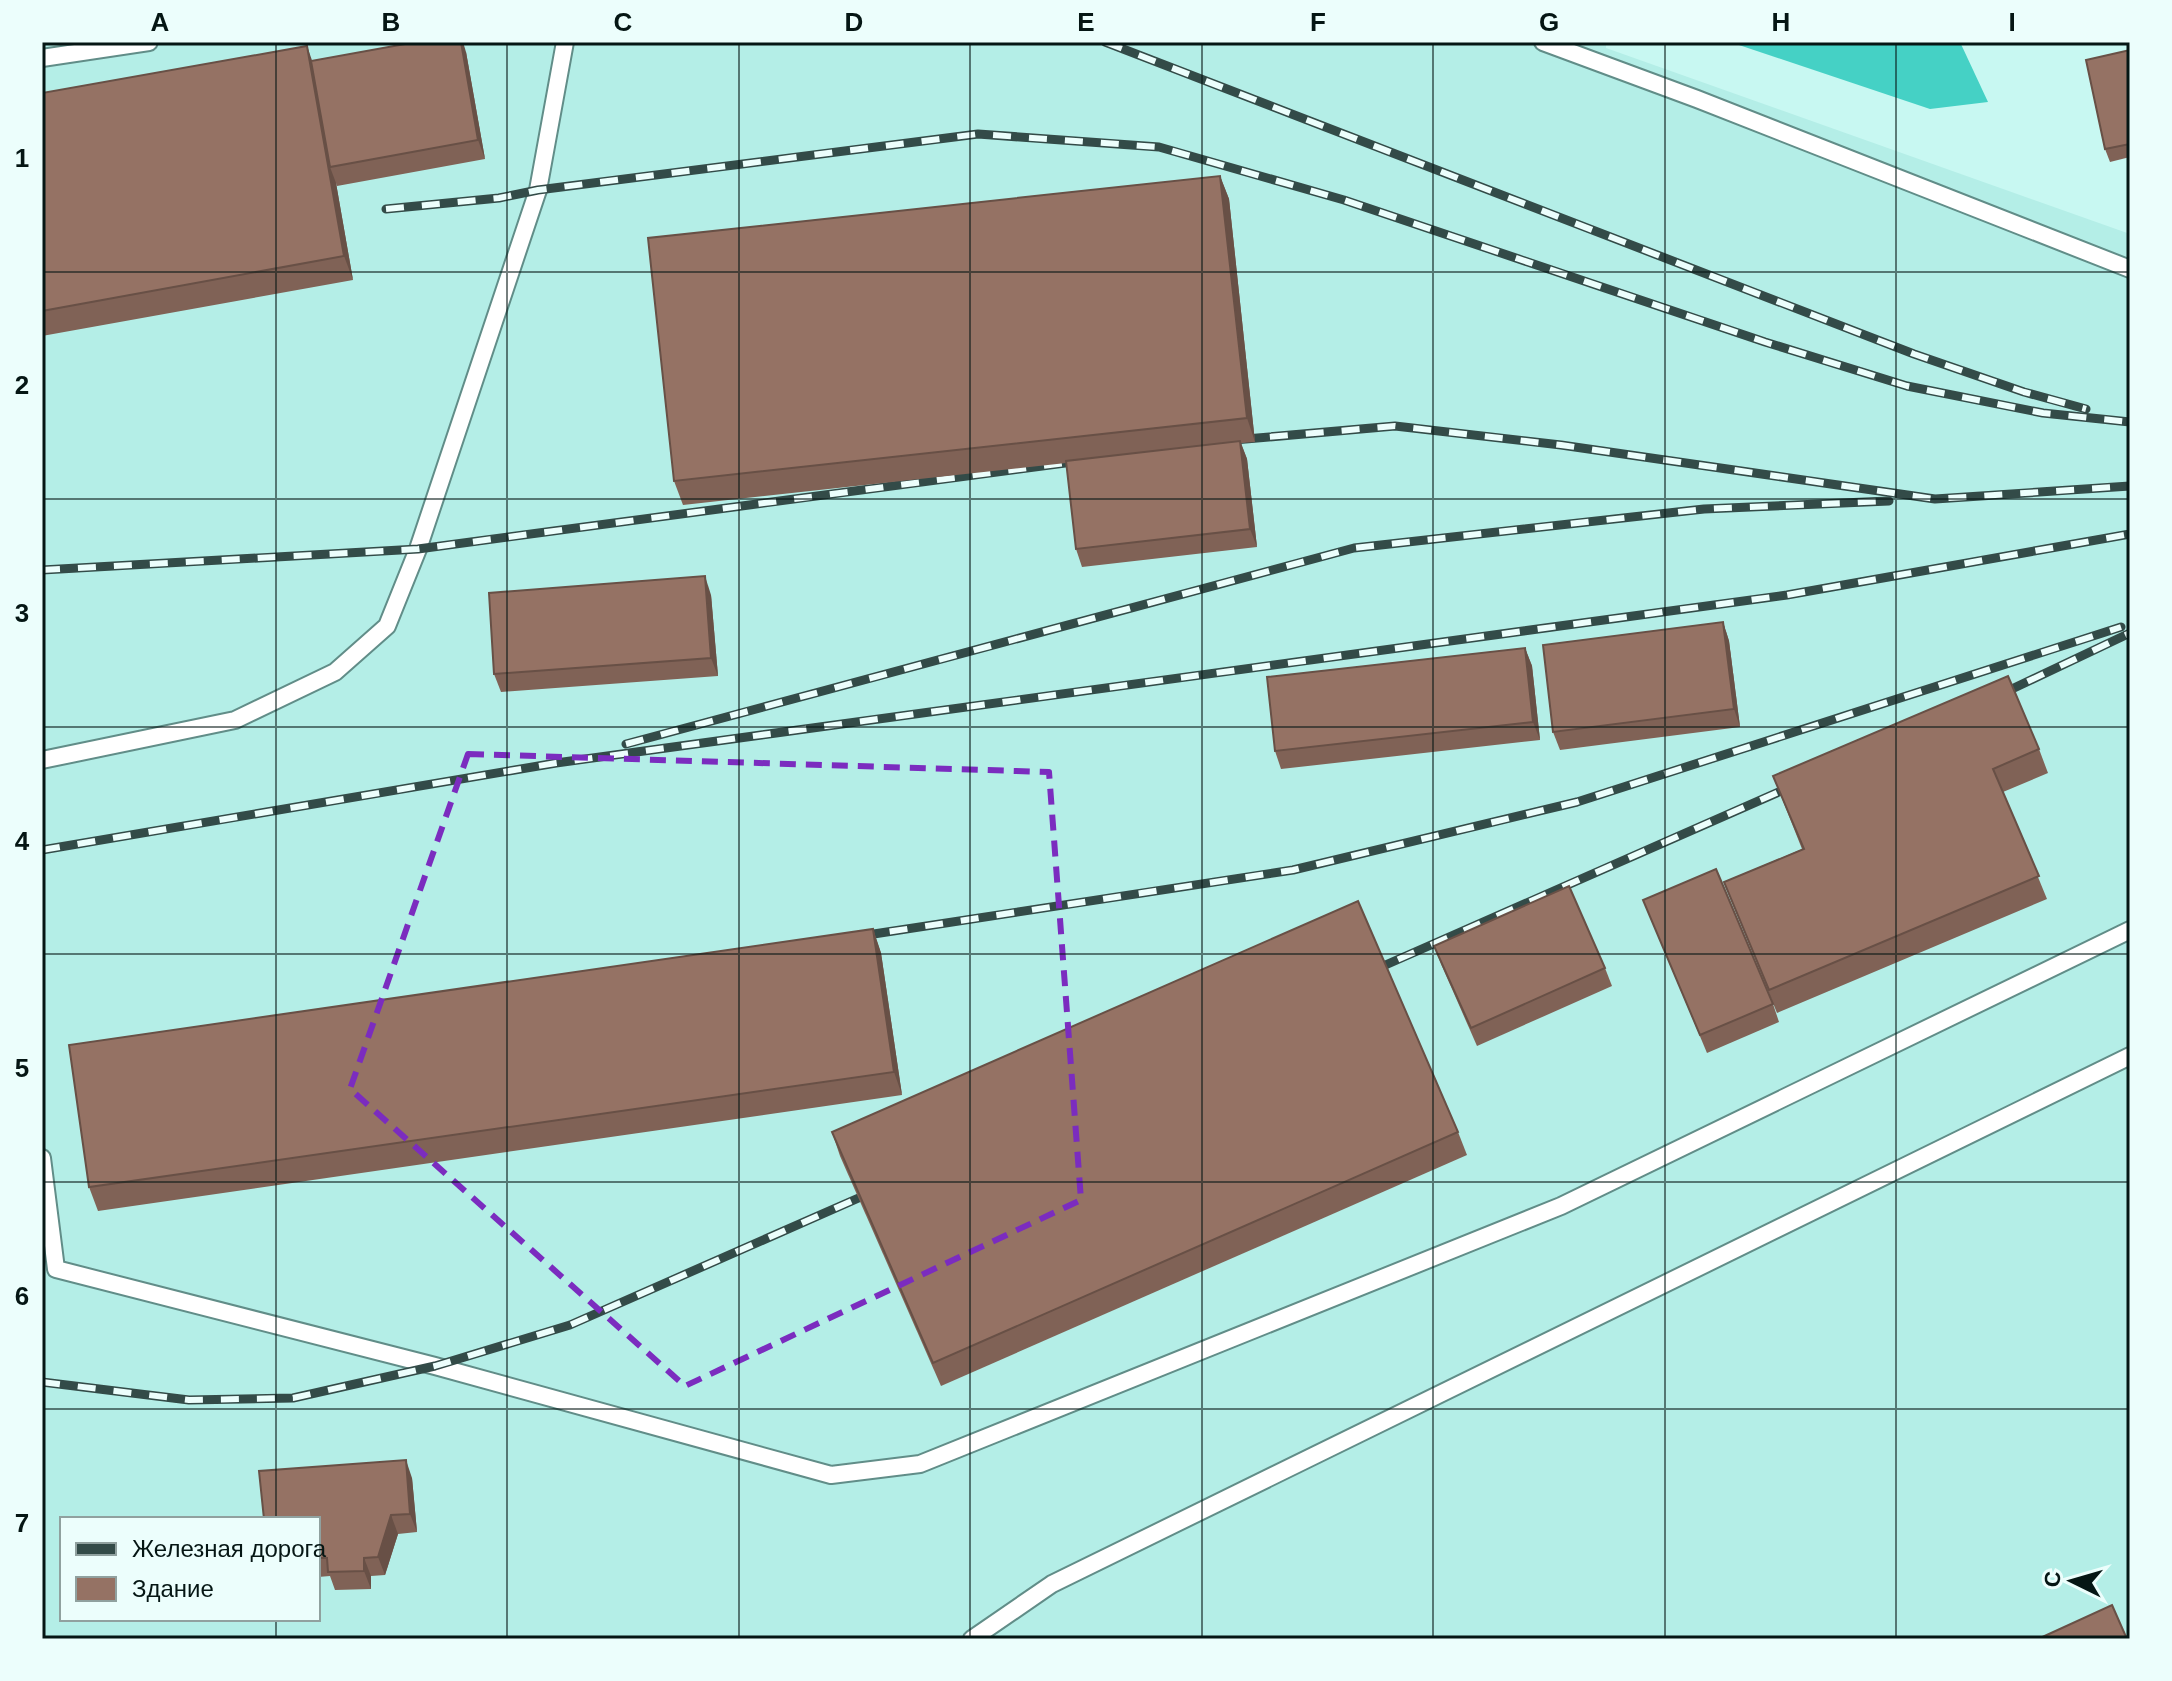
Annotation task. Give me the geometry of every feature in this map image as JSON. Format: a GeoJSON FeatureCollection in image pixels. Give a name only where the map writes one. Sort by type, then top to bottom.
{"type":"FeatureCollection","features":[{"type":"Feature","properties":{"kind":"lane"},"geometry":{"type":"LineString","coordinates":[[42,58],[149,42]]}},
{"type":"Feature","properties":{"kind":"lane"},"geometry":{"type":"LineString","coordinates":[[42,760],[235,720],[335,672],[387,626],[418,549],[538,190],[565,42]]}},
{"type":"Feature","properties":{"kind":"lane"},"geometry":{"type":"LineString","coordinates":[[1543,42],[1711,104],[2130,269]]}},
{"type":"Feature","properties":{"kind":"lane"},"geometry":{"type":"LineString","coordinates":[[42,1158],[49,1267],[435,1366],[831,1475],[920,1464],[1561,1206],[2130,930]]}},
{"type":"Feature","properties":{"kind":"lane"},"geometry":{"type":"LineString","coordinates":[[972,1639],[1052,1584],[2130,1056]]}},
{"type":"Feature","properties":{"kind":"highlighted area"},"geometry":{"type":"Polygon","coordinates":[[[468,754],[1049,772],[1081,1200],[685,1386],[350,1089],[468,754]]]}},
{"type":"Feature","properties":{"kind":"shaded area"},"geometry":{"type":"Polygon","coordinates":[[[42,42],[1606,42],[1606,48],[2130,234],[2130,1639],[42,1639],[42,42]]]}},
{"type":"Feature","properties":{"kind":"shaded area"},"geometry":{"type":"Polygon","coordinates":[[[1730,42],[1960,42],[1988,102],[1930,109],[1730,42]]]}},
{"type":"Feature","properties":{"kind":"building"},"geometry":{"type":"Polygon","coordinates":[[[416,42],[461,42],[478,140],[330,167],[311,61],[416,42]]]}},
{"type":"Feature","properties":{"kind":"building"},"geometry":{"type":"Polygon","coordinates":[[[307,46],[344,256],[42,311],[42,93],[307,46]]]}},
{"type":"Feature","properties":{"kind":"building"},"geometry":{"type":"Polygon","coordinates":[[[2130,50],[2130,144],[2105,149],[2086,60],[2130,50]]]}},
{"type":"Feature","properties":{"kind":"building"},"geometry":{"type":"Polygon","coordinates":[[[1220,176],[1247,418],[674,481],[648,238],[1220,176]]]}},
{"type":"Feature","properties":{"kind":"building"},"geometry":{"type":"Polygon","coordinates":[[[1240,441],[1250,529],[1076,549],[1066,461],[1240,441]]]}},
{"type":"Feature","properties":{"kind":"building"},"geometry":{"type":"Polygon","coordinates":[[[705,576],[711,658],[494,674],[489,593],[705,576]]]}},
{"type":"Feature","properties":{"kind":"building"},"geometry":{"type":"Polygon","coordinates":[[[1723,622],[1734,709],[1553,732],[1543,645],[1723,622]]]}},
{"type":"Feature","properties":{"kind":"building"},"geometry":{"type":"Polygon","coordinates":[[[1525,648],[1533,722],[1275,751],[1267,677],[1525,648]]]}},
{"type":"Feature","properties":{"kind":"building"},"geometry":{"type":"Polygon","coordinates":[[[2008,676],[2039,749],[1993,769],[2039,876],[1769,990],[1724,882],[1804,849],[1773,776],[2008,676]]]}},
{"type":"Feature","properties":{"kind":"building"},"geometry":{"type":"Polygon","coordinates":[[[1716,869],[1773,1004],[1700,1035],[1643,900],[1716,869]]]}},
{"type":"Feature","properties":{"kind":"building"},"geometry":{"type":"Polygon","coordinates":[[[1569,886],[1605,968],[1471,1028],[1434,946],[1569,886]]]}},
{"type":"Feature","properties":{"kind":"building"},"geometry":{"type":"Polygon","coordinates":[[[1358,901],[1458,1132],[933,1363],[832,1132],[1358,901]]]}},
{"type":"Feature","properties":{"kind":"building"},"geometry":{"type":"Polygon","coordinates":[[[873,929],[894,1072],[89,1187],[69,1045],[873,929]]]}},
{"type":"Feature","properties":{"kind":"building"},"geometry":{"type":"Polygon","coordinates":[[[406,1460],[410,1514],[391,1515],[378,1557],[364,1558],[364,1571],[328,1572],[327,1558],[320,1558],[320,1517],[264,1517],[259,1471],[406,1460]]]}},
{"type":"Feature","properties":{"kind":"building"},"geometry":{"type":"Polygon","coordinates":[[[2112,1605],[2127,1639],[2038,1639],[2112,1605]]]}},
{"type":"Feature","properties":{"kind":"railway"},"geometry":{"type":"LineString","coordinates":[[1105,42],[1914,354],[2024,392],[2086,409]]}},
{"type":"Feature","properties":{"kind":"railway"},"geometry":{"type":"LineString","coordinates":[[386,209],[499,198],[538,190],[978,134],[1159,147],[1344,200],[1765,342],[1907,386],[2043,413],[2130,422]]}},
{"type":"Feature","properties":{"kind":"railway"},"geometry":{"type":"LineString","coordinates":[[1234,440],[1395,426],[1561,445],[1935,499],[2130,486]]}},
{"type":"Feature","properties":{"kind":"railway"},"geometry":{"type":"LineString","coordinates":[[42,570],[418,549],[1088,460]]}},
{"type":"Feature","properties":{"kind":"railway"},"geometry":{"type":"LineString","coordinates":[[626,744],[1354,548],[1704,509],[1889,501]]}},
{"type":"Feature","properties":{"kind":"railway"},"geometry":{"type":"LineString","coordinates":[[42,850],[556,763],[1787,595],[2130,534]]}},
{"type":"Feature","properties":{"kind":"railway"},"geometry":{"type":"LineString","coordinates":[[854,937],[1293,870],[1577,802],[2121,627]]}},
{"type":"Feature","properties":{"kind":"railway"},"geometry":{"type":"LineString","coordinates":[[1995,697],[2130,633]]}},
{"type":"Feature","properties":{"kind":"railway"},"geometry":{"type":"LineString","coordinates":[[1365,974],[1797,784]]}},
{"type":"Feature","properties":{"kind":"railway"},"geometry":{"type":"LineString","coordinates":[[42,1382],[189,1400],[293,1398],[435,1366],[570,1325],[879,1189]]}}]}
